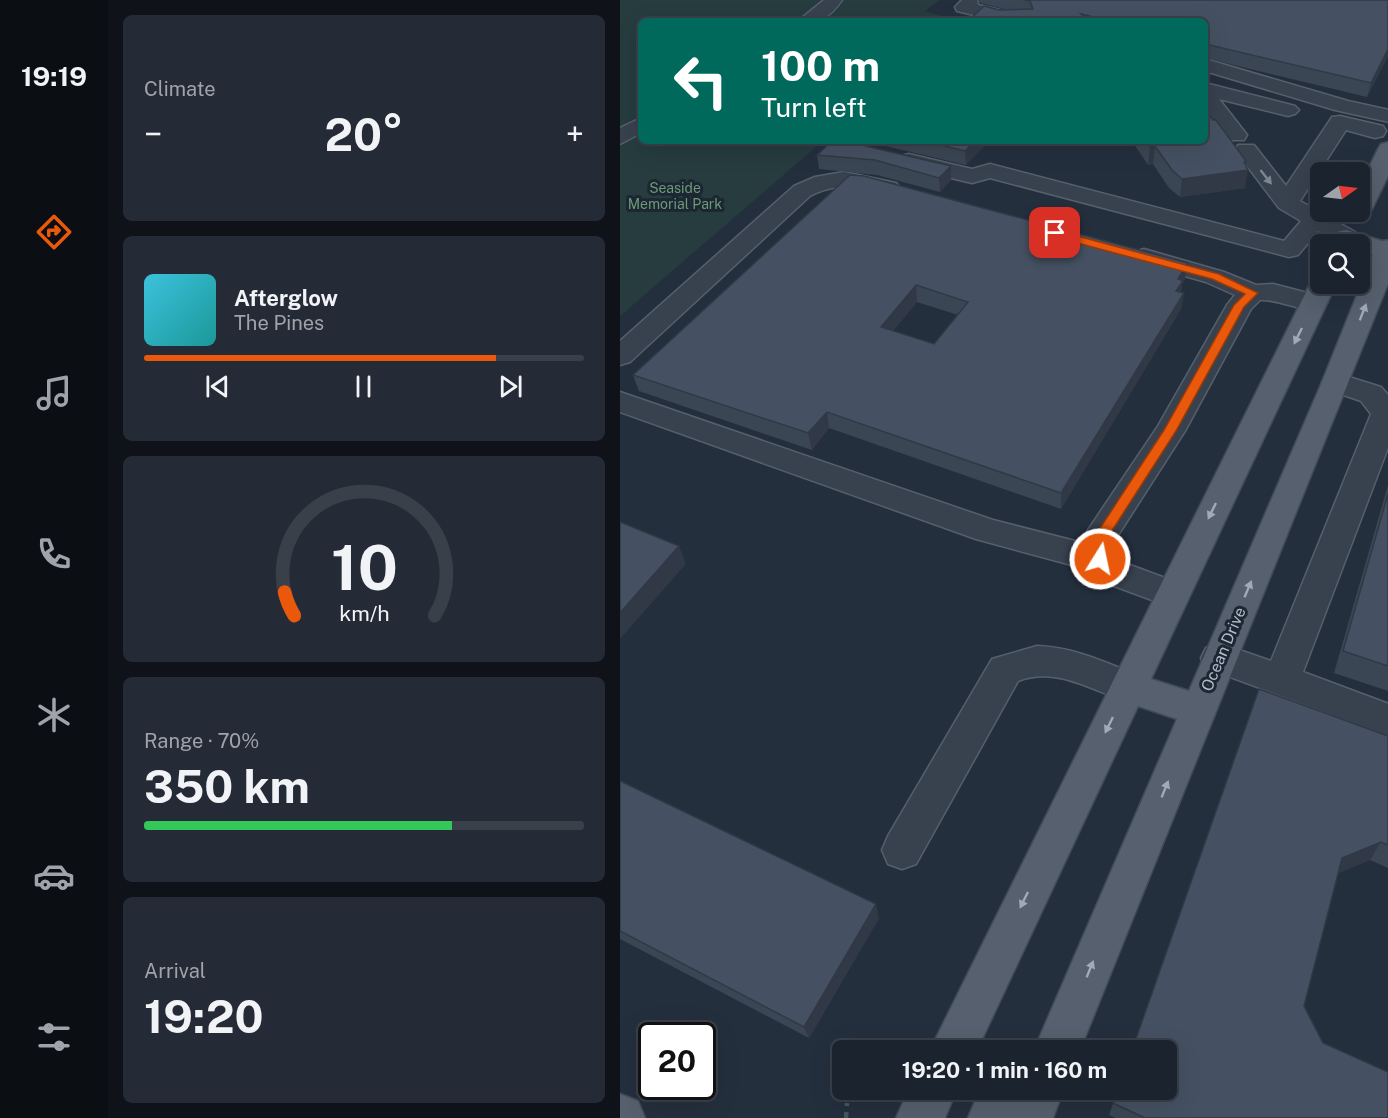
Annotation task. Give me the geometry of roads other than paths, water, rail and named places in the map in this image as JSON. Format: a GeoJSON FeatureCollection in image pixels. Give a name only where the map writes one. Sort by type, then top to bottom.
{"type":"FeatureCollection","features":[{"type":"Feature","properties":{"kind":"main road"},"geometry":{"type":"LineString","coordinates":[[1370,186],[1388,148]]}},
{"type":"Feature","properties":{"kind":"main road"},"geometry":{"type":"LineString","coordinates":[[1370,246],[1388,249]]}},
{"type":"Feature","properties":{"kind":"main road","name":"Ocean Drive"},"geometry":{"type":"LineString","coordinates":[[1058,1040],[1336,382],[1388,249]]}},
{"type":"Feature","properties":{"kind":"main road"},"geometry":{"type":"LineString","coordinates":[[958,1040],[1319,294]]}},
{"type":"Feature","properties":{"kind":"main road"},"geometry":{"type":"LineString","coordinates":[[1127,687],[1198,710]]}},
{"type":"Feature","properties":{"kind":"main road"},"geometry":{"type":"LineString","coordinates":[[920,1118],[929,1100]]}},
{"type":"Feature","properties":{"kind":"main road"},"geometry":{"type":"LineString","coordinates":[[992,1118],[1011,1100]]}},
{"type":"Feature","properties":{"kind":"main road"},"geometry":{"type":"LineString","coordinates":[[1029,1118],[1036,1100]]}},
{"type":"Feature","properties":{"kind":"lane"},"geometry":{"type":"LineString","coordinates":[[812,18],[827,8],[833,0]]}},
{"type":"Feature","properties":{"kind":"lane"},"geometry":{"type":"LineString","coordinates":[[970,3],[964,7],[1010,18]]}},
{"type":"Feature","properties":{"kind":"lane"},"geometry":{"type":"LineString","coordinates":[[1208,66],[1276,84],[1318,101],[1388,116]]}},
{"type":"Feature","properties":{"kind":"lane"},"geometry":{"type":"LineString","coordinates":[[1208,90],[1340,122],[1388,148]]}},
{"type":"Feature","properties":{"kind":"lane"},"geometry":{"type":"LineString","coordinates":[[1208,99],[1287,203],[1310,217]]}},
{"type":"Feature","properties":{"kind":"lane"},"geometry":{"type":"LineString","coordinates":[[1287,203],[1340,122]]}},
{"type":"Feature","properties":{"kind":"lane"},"geometry":{"type":"LineString","coordinates":[[620,137],[638,126]]}},
{"type":"Feature","properties":{"kind":"lane"},"geometry":{"type":"LineString","coordinates":[[883,155],[972,176],[990,171],[1289,250],[1313,222]]}},
{"type":"Feature","properties":{"kind":"lane"},"geometry":{"type":"LineString","coordinates":[[620,356],[794,198],[815,183],[832,178],[849,178],[912,194]]}},
{"type":"Feature","properties":{"kind":"lane"},"geometry":{"type":"LineString","coordinates":[[1318,222],[1334,234]]}},
{"type":"Feature","properties":{"kind":"lane"},"geometry":{"type":"LineString","coordinates":[[1124,252],[1215,276],[1253,293],[1310,293]]}},
{"type":"Feature","properties":{"kind":"lane"},"geometry":{"type":"LineString","coordinates":[[1100,559],[1100,539],[1169,431],[1240,305],[1253,293]]}},
{"type":"Feature","properties":{"kind":"lane"},"geometry":{"type":"LineString","coordinates":[[1282,680],[1386,413],[1371,394],[1336,382]]}},
{"type":"Feature","properties":{"kind":"lane"},"geometry":{"type":"LineString","coordinates":[[620,402],[987,530],[1056,550],[1100,559],[1118,574],[1172,594]]}},
{"type":"Feature","properties":{"kind":"lane"},"geometry":{"type":"LineString","coordinates":[[1219,658],[1388,720]]}},
{"type":"Feature","properties":{"kind":"lane"},"geometry":{"type":"LineString","coordinates":[[902,850],[1005,670],[1025,661],[1046,659],[1127,687]]}},
{"type":"Feature","properties":{"kind":"park label","name":"Seaside Memorial Park"},"geometry":{"type":"Point","coordinates":[675,196]}}]}
